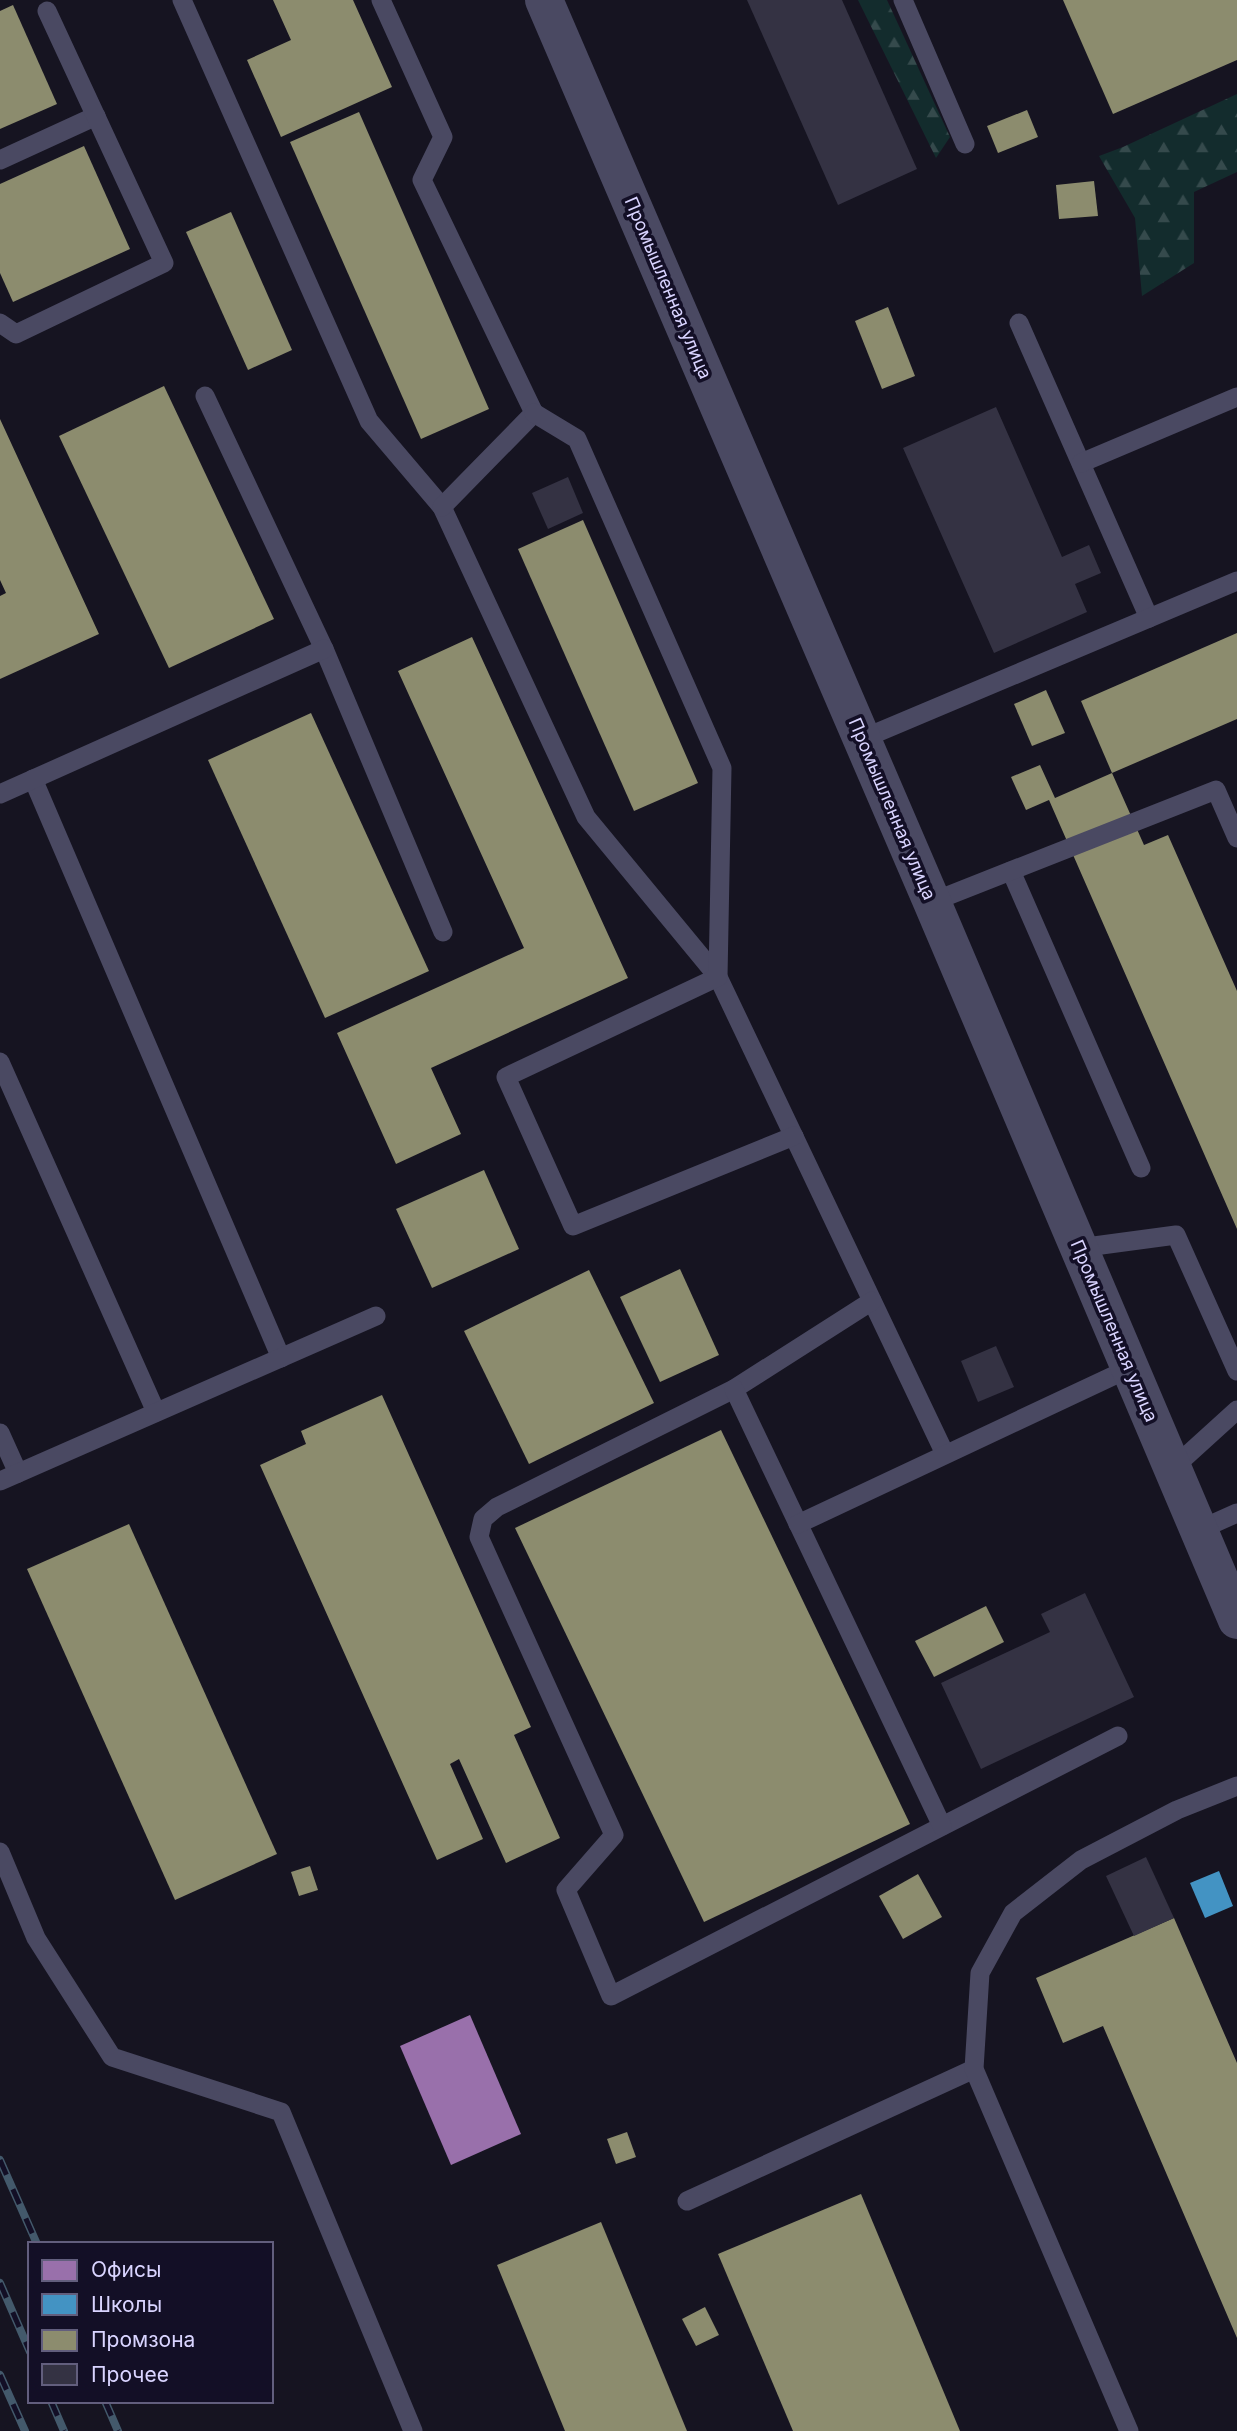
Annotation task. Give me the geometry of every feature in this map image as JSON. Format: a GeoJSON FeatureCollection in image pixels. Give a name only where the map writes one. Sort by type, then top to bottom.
{"type":"FeatureCollection","features":[{"type":"Feature","properties":{"kind":"street","name":"Промышленная улица"},"geometry":{"type":"LineString","coordinates":[[544,0],[932,902],[1172,1469],[1234,1607]]}},
{"type":"Feature","properties":{"kind":"lane"},"geometry":{"type":"LineString","coordinates":[[182,0],[369,421],[442,507],[586,817],[718,976],[945,1454]]}},
{"type":"Feature","properties":{"kind":"lane"},"geometry":{"type":"LineString","coordinates":[[381,0],[443,137],[422,180],[534,413],[577,439],[722,768],[718,976]]}},
{"type":"Feature","properties":{"kind":"lane"},"geometry":{"type":"LineString","coordinates":[[903,0],[965,144]]}},
{"type":"Feature","properties":{"kind":"lane"},"geometry":{"type":"LineString","coordinates":[[0,323],[16,334],[164,263],[47,11]]}},
{"type":"Feature","properties":{"kind":"lane"},"geometry":{"type":"LineString","coordinates":[[0,160],[96,116]]}},
{"type":"Feature","properties":{"kind":"lane"},"geometry":{"type":"LineString","coordinates":[[1019,323],[1149,618]]}},
{"type":"Feature","properties":{"kind":"lane"},"geometry":{"type":"LineString","coordinates":[[205,396],[324,649],[443,932]]}},
{"type":"Feature","properties":{"kind":"lane"},"geometry":{"type":"LineString","coordinates":[[1081,463],[1237,397]]}},
{"type":"Feature","properties":{"kind":"lane"},"geometry":{"type":"LineString","coordinates":[[442,507],[534,413]]}},
{"type":"Feature","properties":{"kind":"lane"},"geometry":{"type":"LineString","coordinates":[[862,739],[1237,581]]}},
{"type":"Feature","properties":{"kind":"lane"},"geometry":{"type":"LineString","coordinates":[[0,794],[324,649]]}},
{"type":"Feature","properties":{"kind":"lane"},"geometry":{"type":"LineString","coordinates":[[33,779],[281,1358]]}},
{"type":"Feature","properties":{"kind":"lane"},"geometry":{"type":"LineString","coordinates":[[932,902],[1216,790],[1237,838]]}},
{"type":"Feature","properties":{"kind":"lane"},"geometry":{"type":"LineString","coordinates":[[1011,871],[1141,1168]]}},
{"type":"Feature","properties":{"kind":"lane"},"geometry":{"type":"LineString","coordinates":[[718,976],[506,1077],[573,1226],[794,1136]]}},
{"type":"Feature","properties":{"kind":"lane"},"geometry":{"type":"LineString","coordinates":[[0,1062],[156,1412]]}},
{"type":"Feature","properties":{"kind":"lane"},"geometry":{"type":"LineString","coordinates":[[1079,1248],[1176,1235],[1237,1371]]}},
{"type":"Feature","properties":{"kind":"lane"},"geometry":{"type":"LineString","coordinates":[[872,1301],[734,1390],[497,1507],[483,1519],[479,1537],[614,1835],[566,1890],[611,1996],[1118,1736]]}},
{"type":"Feature","properties":{"kind":"lane"},"geometry":{"type":"LineString","coordinates":[[0,1433],[9,1477],[376,1316]]}},
{"type":"Feature","properties":{"kind":"lane"},"geometry":{"type":"LineString","coordinates":[[798,1524],[1130,1368]]}},
{"type":"Feature","properties":{"kind":"lane"},"geometry":{"type":"LineString","coordinates":[[734,1390],[942,1826]]}},
{"type":"Feature","properties":{"kind":"lane"},"geometry":{"type":"LineString","coordinates":[[1172,1469],[1237,1410]]}},
{"type":"Feature","properties":{"kind":"lane"},"geometry":{"type":"LineString","coordinates":[[1199,1530],[1237,1513]]}},
{"type":"Feature","properties":{"kind":"lane"},"geometry":{"type":"LineString","coordinates":[[1129,2431],[974,2069],[980,1973],[1013,1913],[1081,1860],[1177,1810],[1237,1786]]}},
{"type":"Feature","properties":{"kind":"lane"},"geometry":{"type":"LineString","coordinates":[[0,1852],[36,1938],[112,2057],[281,2112],[413,2431]]}},
{"type":"Feature","properties":{"kind":"lane"},"geometry":{"type":"LineString","coordinates":[[687,2202],[974,2069]]}},
{"type":"Feature","properties":{"kind":"green space"},"geometry":{"type":"Polygon","coordinates":[[[858,0],[887,0],[950,137],[936,158],[858,0]]]}},
{"type":"Feature","properties":{"kind":"green space"},"geometry":{"type":"Polygon","coordinates":[[[1237,94],[1237,172],[1194,192],[1194,263],[1142,296],[1135,218],[1099,156],[1237,94]]]}},
{"type":"Feature","properties":{"kind":"building: Офисы"},"geometry":{"type":"Polygon","coordinates":[[[470,2015],[521,2134],[451,2165],[400,2046],[470,2015]]]}},
{"type":"Feature","properties":{"kind":"building: Школы"},"geometry":{"type":"Polygon","coordinates":[[[1219,1871],[1233,1906],[1205,1918],[1190,1883],[1219,1871]]]}},
{"type":"Feature","properties":{"kind":"building: Промзона"},"geometry":{"type":"Polygon","coordinates":[[[273,0],[353,0],[392,87],[281,137],[247,60],[291,40],[273,0]]]}},
{"type":"Feature","properties":{"kind":"building: Промзона"},"geometry":{"type":"Polygon","coordinates":[[[1063,0],[1237,0],[1237,60],[1113,114],[1063,0]]]}},
{"type":"Feature","properties":{"kind":"building: Промзона"},"geometry":{"type":"Polygon","coordinates":[[[13,5],[57,104],[0,129],[0,11],[13,5]]]}},
{"type":"Feature","properties":{"kind":"building: Промзона"},"geometry":{"type":"Polygon","coordinates":[[[1027,110],[1038,137],[998,153],[987,126],[1027,110]]]}},
{"type":"Feature","properties":{"kind":"building: Промзона"},"geometry":{"type":"Polygon","coordinates":[[[359,112],[489,409],[421,439],[290,142],[359,112]]]}},
{"type":"Feature","properties":{"kind":"building: Промзона"},"geometry":{"type":"Polygon","coordinates":[[[84,146],[130,249],[13,302],[0,273],[0,184],[84,146]]]}},
{"type":"Feature","properties":{"kind":"building: Промзона"},"geometry":{"type":"Polygon","coordinates":[[[1094,181],[1098,216],[1059,219],[1056,185],[1094,181]]]}},
{"type":"Feature","properties":{"kind":"building: Промзона"},"geometry":{"type":"Polygon","coordinates":[[[231,212],[292,350],[248,370],[186,232],[231,212]]]}},
{"type":"Feature","properties":{"kind":"building: Промзона"},"geometry":{"type":"Polygon","coordinates":[[[888,307],[915,376],[882,389],[855,321],[888,307]]]}},
{"type":"Feature","properties":{"kind":"building: Промзона"},"geometry":{"type":"Polygon","coordinates":[[[164,386],[274,619],[169,668],[59,436],[164,386]]]}},
{"type":"Feature","properties":{"kind":"building: Промзона"},"geometry":{"type":"Polygon","coordinates":[[[0,419],[99,634],[0,679],[0,596],[6,593],[0,580],[0,419]]]}},
{"type":"Feature","properties":{"kind":"building: Промзона"},"geometry":{"type":"Polygon","coordinates":[[[583,520],[698,783],[634,811],[518,549],[583,520]]]}},
{"type":"Feature","properties":{"kind":"building: Промзона"},"geometry":{"type":"Polygon","coordinates":[[[1237,633],[1237,719],[1112,773],[1081,701],[1237,633]]]}},
{"type":"Feature","properties":{"kind":"building: Промзона"},"geometry":{"type":"Polygon","coordinates":[[[472,637],[628,978],[431,1068],[461,1134],[396,1164],[337,1033],[524,948],[398,671],[472,637]]]}},
{"type":"Feature","properties":{"kind":"building: Промзона"},"geometry":{"type":"Polygon","coordinates":[[[1046,690],[1065,733],[1032,746],[1014,704],[1046,690]]]}},
{"type":"Feature","properties":{"kind":"building: Промзона"},"geometry":{"type":"Polygon","coordinates":[[[311,713],[429,971],[325,1018],[208,760],[311,713]]]}},
{"type":"Feature","properties":{"kind":"building: Промзона"},"geometry":{"type":"Polygon","coordinates":[[[1040,765],[1055,798],[1112,773],[1144,845],[1168,835],[1237,991],[1237,1229],[1049,800],[1026,810],[1011,777],[1040,765]]]}},
{"type":"Feature","properties":{"kind":"building: Промзона"},"geometry":{"type":"Polygon","coordinates":[[[484,1170],[519,1249],[432,1288],[396,1209],[484,1170]]]}},
{"type":"Feature","properties":{"kind":"building: Промзона"},"geometry":{"type":"Polygon","coordinates":[[[680,1269],[719,1355],[660,1382],[620,1297],[680,1269]]]}},
{"type":"Feature","properties":{"kind":"building: Промзона"},"geometry":{"type":"Polygon","coordinates":[[[589,1270],[654,1403],[529,1464],[464,1331],[589,1270]]]}},
{"type":"Feature","properties":{"kind":"building: Промзона"},"geometry":{"type":"Polygon","coordinates":[[[382,1395],[531,1727],[514,1735],[560,1838],[506,1863],[459,1759],[450,1764],[483,1839],[437,1860],[260,1465],[306,1444],[301,1431],[382,1395]]]}},
{"type":"Feature","properties":{"kind":"building: Промзона"},"geometry":{"type":"Polygon","coordinates":[[[721,1430],[910,1824],[704,1922],[515,1528],[721,1430]]]}},
{"type":"Feature","properties":{"kind":"building: Промзона"},"geometry":{"type":"Polygon","coordinates":[[[129,1524],[277,1854],[175,1900],[27,1569],[129,1524]]]}},
{"type":"Feature","properties":{"kind":"building: Промзона"},"geometry":{"type":"Polygon","coordinates":[[[986,1606],[1004,1642],[934,1677],[915,1641],[986,1606]]]}},
{"type":"Feature","properties":{"kind":"building: Промзона"},"geometry":{"type":"Polygon","coordinates":[[[310,1866],[318,1890],[299,1896],[291,1872],[310,1866]]]}},
{"type":"Feature","properties":{"kind":"building: Промзона"},"geometry":{"type":"Polygon","coordinates":[[[918,1874],[942,1917],[903,1939],[879,1896],[918,1874]]]}},
{"type":"Feature","properties":{"kind":"building: Промзона"},"geometry":{"type":"Polygon","coordinates":[[[1174,1918],[1237,2063],[1237,2338],[1103,2026],[1063,2043],[1036,1978],[1174,1918]]]}},
{"type":"Feature","properties":{"kind":"building: Промзона"},"geometry":{"type":"Polygon","coordinates":[[[627,2132],[636,2157],[616,2164],[607,2139],[627,2132]]]}},
{"type":"Feature","properties":{"kind":"building: Промзона"},"geometry":{"type":"Polygon","coordinates":[[[861,2194],[960,2431],[793,2431],[718,2254],[861,2194]]]}},
{"type":"Feature","properties":{"kind":"building: Промзона"},"geometry":{"type":"Polygon","coordinates":[[[601,2222],[687,2431],[565,2431],[497,2265],[601,2222]]]}},
{"type":"Feature","properties":{"kind":"building: Промзона"},"geometry":{"type":"Polygon","coordinates":[[[705,2307],[719,2335],[696,2346],[682,2319],[705,2307]]]}},
{"type":"Feature","properties":{"kind":"building: Прочее"},"geometry":{"type":"Polygon","coordinates":[[[747,0],[842,0],[917,169],[838,205],[747,0]]]}},
{"type":"Feature","properties":{"kind":"building: Прочее"},"geometry":{"type":"Polygon","coordinates":[[[996,407],[1062,557],[1089,545],[1101,573],[1075,584],[1087,612],[994,653],[903,448],[996,407]]]}},
{"type":"Feature","properties":{"kind":"building: Прочее"},"geometry":{"type":"Polygon","coordinates":[[[568,477],[583,513],[548,529],[532,493],[568,477]]]}},
{"type":"Feature","properties":{"kind":"building: Прочее"},"geometry":{"type":"Polygon","coordinates":[[[996,1346],[1014,1387],[978,1402],[961,1361],[996,1346]]]}},
{"type":"Feature","properties":{"kind":"building: Прочее"},"geometry":{"type":"Polygon","coordinates":[[[1085,1593],[1134,1697],[981,1769],[941,1683],[1050,1632],[1041,1614],[1085,1593]]]}},
{"type":"Feature","properties":{"kind":"building: Прочее"},"geometry":{"type":"Polygon","coordinates":[[[1146,1857],[1174,1918],[1134,1936],[1106,1876],[1146,1857]]]}},
{"type":"Feature","properties":{"kind":"railway"},"geometry":{"type":"LineString","coordinates":[[0,2160],[36,2242]]}},
{"type":"Feature","properties":{"kind":"railway"},"geometry":{"type":"LineString","coordinates":[[0,2283],[28,2347]]}},
{"type":"Feature","properties":{"kind":"railway"},"geometry":{"type":"LineString","coordinates":[[0,2375],[25,2431]]}},
{"type":"Feature","properties":{"kind":"railway"},"geometry":{"type":"LineString","coordinates":[[52,2403],[64,2431]]}},
{"type":"Feature","properties":{"kind":"railway"},"geometry":{"type":"LineString","coordinates":[[106,2403],[118,2431]]}}]}
